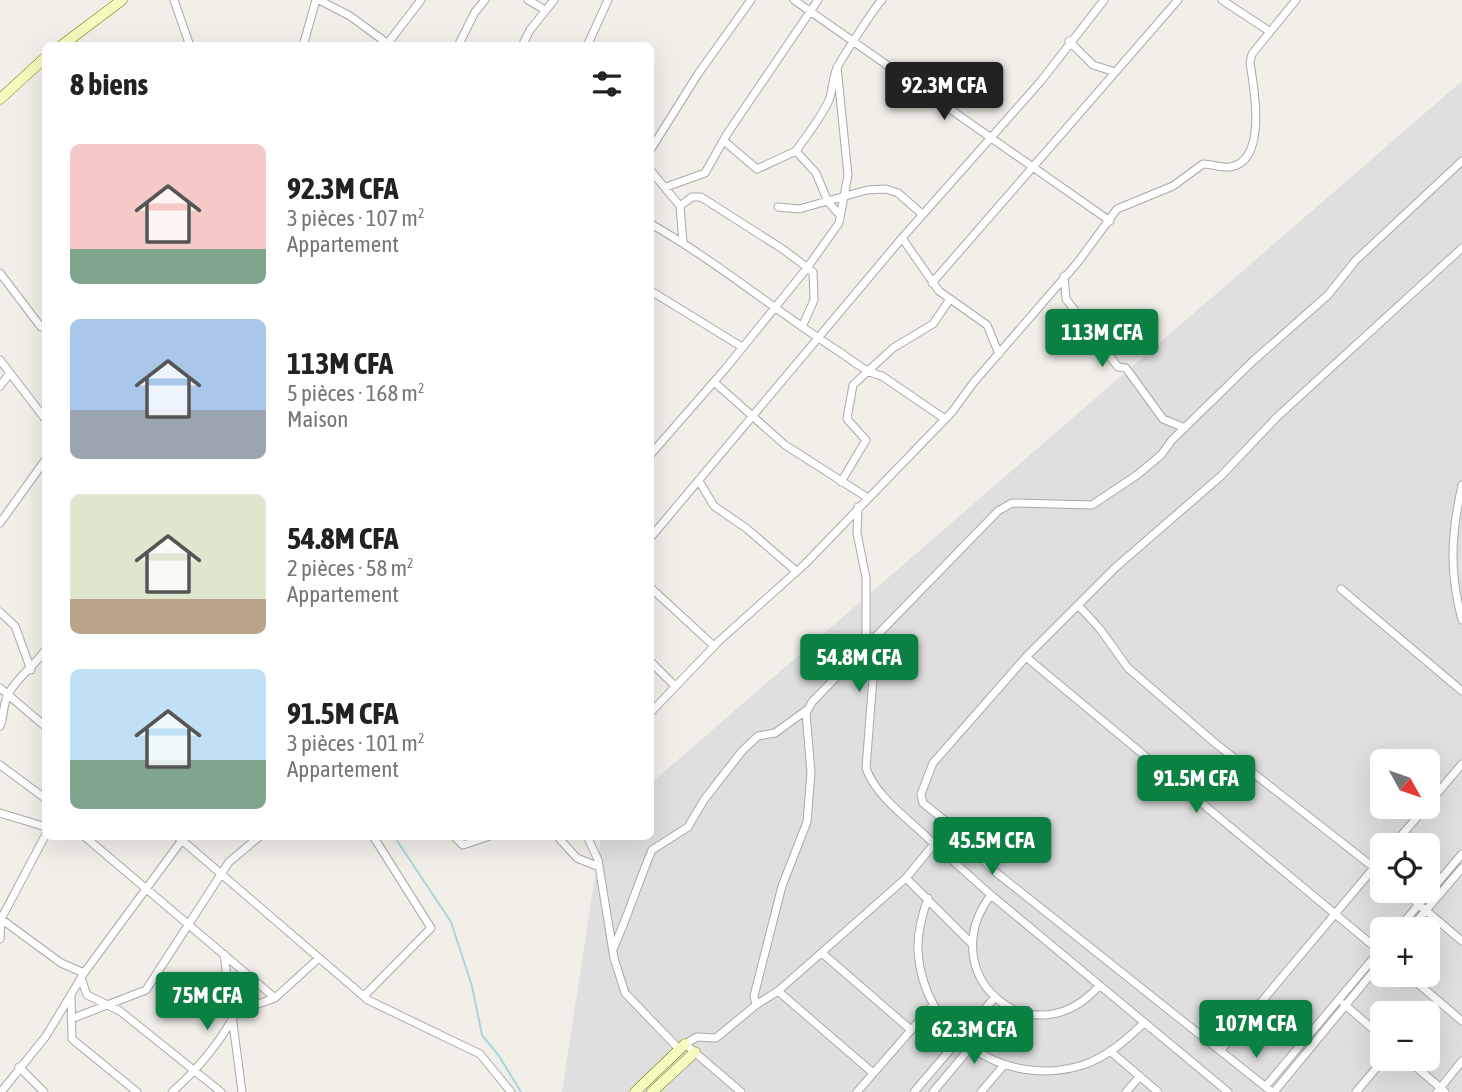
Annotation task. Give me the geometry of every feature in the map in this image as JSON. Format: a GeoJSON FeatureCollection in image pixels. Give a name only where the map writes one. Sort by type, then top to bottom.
{"type":"FeatureCollection","features":[{"type":"Feature","properties":{"kind":"street"},"geometry":{"type":"LineString","coordinates":[[66,42],[122,0]]}},
{"type":"Feature","properties":{"kind":"street"},"geometry":{"type":"LineString","coordinates":[[174,0],[189,42]]}},
{"type":"Feature","properties":{"kind":"street"},"geometry":{"type":"LineString","coordinates":[[304,42],[317,0],[349,16],[387,42]]}},
{"type":"Feature","properties":{"kind":"street"},"geometry":{"type":"LineString","coordinates":[[460,42],[475,12],[485,0]]}},
{"type":"Feature","properties":{"kind":"street"},"geometry":{"type":"LineString","coordinates":[[528,0],[545,10]]}},
{"type":"Feature","properties":{"kind":"street"},"geometry":{"type":"LineString","coordinates":[[525,42],[554,0]]}},
{"type":"Feature","properties":{"kind":"street"},"geometry":{"type":"LineString","coordinates":[[589,42],[608,0]]}},
{"type":"Feature","properties":{"kind":"street"},"geometry":{"type":"LineString","coordinates":[[654,144],[698,74],[751,0]]}},
{"type":"Feature","properties":{"kind":"street"},"geometry":{"type":"LineString","coordinates":[[666,187],[705,173],[818,0]]}},
{"type":"Feature","properties":{"kind":"street"},"geometry":{"type":"LineString","coordinates":[[724,141],[757,169],[796,151],[830,97],[830,86],[837,67],[855,43],[873,9],[882,0]]}},
{"type":"Feature","properties":{"kind":"street"},"geometry":{"type":"LineString","coordinates":[[654,534],[922,214],[1041,81],[1069,41],[1104,0]]}},
{"type":"Feature","properties":{"kind":"street"},"geometry":{"type":"LineString","coordinates":[[933,283],[1031,166],[1178,0]]}},
{"type":"Feature","properties":{"kind":"street"},"geometry":{"type":"LineString","coordinates":[[1222,0],[1269,31]]}},
{"type":"Feature","properties":{"kind":"street"},"geometry":{"type":"LineString","coordinates":[[654,708],[714,646],[796,571],[945,419],[1110,221],[1117,209],[1173,186],[1203,164],[1228,167],[1244,160],[1254,138],[1256,123],[1250,63],[1256,47],[1296,0]]}},
{"type":"Feature","properties":{"kind":"street"},"geometry":{"type":"LineString","coordinates":[[799,1],[1110,221]]}},
{"type":"Feature","properties":{"kind":"street"},"geometry":{"type":"LineString","coordinates":[[391,42],[416,2]]}},
{"type":"Feature","properties":{"kind":"street"},"geometry":{"type":"LineString","coordinates":[[1069,41],[1093,65],[1115,72]]}},
{"type":"Feature","properties":{"kind":"street"},"geometry":{"type":"LineString","coordinates":[[0,99],[42,62]]}},
{"type":"Feature","properties":{"kind":"street"},"geometry":{"type":"LineString","coordinates":[[654,451],[807,268],[839,223],[848,175],[837,67]]}},
{"type":"Feature","properties":{"kind":"street"},"geometry":{"type":"LineString","coordinates":[[796,151],[817,173],[828,202],[841,215]]}},
{"type":"Feature","properties":{"kind":"street"},"geometry":{"type":"LineString","coordinates":[[613,949],[631,912],[632,899],[652,850],[688,827],[704,800],[750,744],[758,736],[775,733],[788,725],[808,708],[866,643],[998,511],[1012,503],[1092,505],[1161,455],[1185,428],[1328,295],[1356,260],[1462,161]]}},
{"type":"Feature","properties":{"kind":"street"},"geometry":{"type":"LineString","coordinates":[[654,174],[680,206],[683,242]]}},
{"type":"Feature","properties":{"kind":"street"},"geometry":{"type":"LineString","coordinates":[[778,206],[799,209],[886,189],[898,193],[922,214]]}},
{"type":"Feature","properties":{"kind":"street"},"geometry":{"type":"LineString","coordinates":[[680,206],[692,197],[701,197],[813,272],[816,290],[802,327]]}},
{"type":"Feature","properties":{"kind":"street"},"geometry":{"type":"LineString","coordinates":[[654,226],[683,242],[818,339],[867,371],[882,376],[945,419]]}},
{"type":"Feature","properties":{"kind":"street"},"geometry":{"type":"LineString","coordinates":[[902,238],[933,283],[950,299],[987,325],[999,354]]}},
{"type":"Feature","properties":{"kind":"street"},"geometry":{"type":"LineString","coordinates":[[1270,1090],[1163,1008],[993,870],[948,823],[923,803],[921,794],[933,763],[1026,657],[1116,567],[1221,476],[1278,417],[1462,248]]}},
{"type":"Feature","properties":{"kind":"street"},"geometry":{"type":"LineString","coordinates":[[0,273],[41,327]]}},
{"type":"Feature","properties":{"kind":"street"},"geometry":{"type":"LineString","coordinates":[[1064,275],[1066,299],[1118,368],[1126,368],[1163,419],[1185,428]]}},
{"type":"Feature","properties":{"kind":"street"},"geometry":{"type":"LineString","coordinates":[[654,293],[742,347]]}},
{"type":"Feature","properties":{"kind":"street"},"geometry":{"type":"LineString","coordinates":[[841,482],[866,440],[847,419],[853,385],[893,348],[933,324],[950,299]]}},
{"type":"Feature","properties":{"kind":"street"},"geometry":{"type":"LineString","coordinates":[[0,360],[42,415]]}},
{"type":"Feature","properties":{"kind":"street"},"geometry":{"type":"LineString","coordinates":[[0,386],[10,373]]}},
{"type":"Feature","properties":{"kind":"street"},"geometry":{"type":"LineString","coordinates":[[714,382],[752,418],[805,459],[867,498]]}},
{"type":"Feature","properties":{"kind":"street"},"geometry":{"type":"LineString","coordinates":[[0,523],[42,465]]}},
{"type":"Feature","properties":{"kind":"street"},"geometry":{"type":"LineString","coordinates":[[699,481],[714,506],[746,527],[796,571]]}},
{"type":"Feature","properties":{"kind":"street"},"geometry":{"type":"LineString","coordinates":[[1462,485],[1454,522],[1452,583],[1462,620]]}},
{"type":"Feature","properties":{"kind":"street"},"geometry":{"type":"LineString","coordinates":[[858,507],[857,533],[866,578],[866,643],[873,678],[866,768],[869,778],[934,844],[991,895],[1228,1092]]}},
{"type":"Feature","properties":{"kind":"street"},"geometry":{"type":"LineString","coordinates":[[1341,589],[1462,691]]}},
{"type":"Feature","properties":{"kind":"street"},"geometry":{"type":"LineString","coordinates":[[654,591],[714,646]]}},
{"type":"Feature","properties":{"kind":"street"},"geometry":{"type":"LineString","coordinates":[[1078,605],[1128,668],[1215,743],[1370,865]]}},
{"type":"Feature","properties":{"kind":"street"},"geometry":{"type":"LineString","coordinates":[[0,612],[15,626],[33,668]]}},
{"type":"Feature","properties":{"kind":"street"},"geometry":{"type":"LineString","coordinates":[[0,726],[8,695],[42,655]]}},
{"type":"Feature","properties":{"kind":"street"},"geometry":{"type":"LineString","coordinates":[[1026,657],[1370,940]]}},
{"type":"Feature","properties":{"kind":"street"},"geometry":{"type":"LineString","coordinates":[[654,665],[674,685]]}},
{"type":"Feature","properties":{"kind":"street"},"geometry":{"type":"LineString","coordinates":[[33,668],[42,666]]}},
{"type":"Feature","properties":{"kind":"street"},"geometry":{"type":"LineString","coordinates":[[0,688],[42,724]]}},
{"type":"Feature","properties":{"kind":"street"},"geometry":{"type":"LineString","coordinates":[[756,1005],[754,996],[782,886],[807,822],[811,773],[806,722],[808,708]]}},
{"type":"Feature","properties":{"kind":"street"},"geometry":{"type":"LineString","coordinates":[[0,765],[42,796]]}},
{"type":"Feature","properties":{"kind":"street"},"geometry":{"type":"LineString","coordinates":[[1440,792],[1461,769]]}},
{"type":"Feature","properties":{"kind":"street"},"geometry":{"type":"LineString","coordinates":[[0,813],[42,826]]}},
{"type":"Feature","properties":{"kind":"street"},"geometry":{"type":"LineString","coordinates":[[1403,833],[1416,819]]}},
{"type":"Feature","properties":{"kind":"street"},"geometry":{"type":"LineString","coordinates":[[0,939],[1,919],[43,840]]}},
{"type":"Feature","properties":{"kind":"street"},"geometry":{"type":"LineString","coordinates":[[89,840],[275,998]]}},
{"type":"Feature","properties":{"kind":"street"},"geometry":{"type":"LineString","coordinates":[[1,1092],[46,1036],[83,975],[148,889],[180,840]]}},
{"type":"Feature","properties":{"kind":"street"},"geometry":{"type":"LineString","coordinates":[[183,840],[364,996],[480,1054],[511,1092]]}},
{"type":"Feature","properties":{"kind":"street"},"geometry":{"type":"LineString","coordinates":[[71,1019],[146,989],[220,873],[254,840]]}},
{"type":"Feature","properties":{"kind":"street"},"geometry":{"type":"LineString","coordinates":[[364,996],[430,928],[375,840]]}},
{"type":"Feature","properties":{"kind":"street"},"geometry":{"type":"LineString","coordinates":[[458,840],[463,845],[478,840]]}},
{"type":"Feature","properties":{"kind":"street"},"geometry":{"type":"LineString","coordinates":[[561,840],[577,858],[599,867]]}},
{"type":"Feature","properties":{"kind":"street"},"geometry":{"type":"LineString","coordinates":[[589,840],[599,867],[613,949],[625,993],[682,1047],[695,1052],[741,1092]]}},
{"type":"Feature","properties":{"kind":"street"},"geometry":{"type":"LineString","coordinates":[[635,1092],[682,1047],[697,1037],[716,1038],[756,1005],[778,991],[906,878],[934,844]]}},
{"type":"Feature","properties":{"kind":"street"},"geometry":{"type":"LineString","coordinates":[[1417,917],[1462,854]]}},
{"type":"Feature","properties":{"kind":"street"},"geometry":{"type":"LineString","coordinates":[[1412,917],[1462,868]]}},
{"type":"Feature","properties":{"kind":"street"},"geometry":{"type":"LineString","coordinates":[[1221,1050],[1370,873]]}},
{"type":"Feature","properties":{"kind":"street"},"geometry":{"type":"LineString","coordinates":[[906,878],[971,943]]}},
{"type":"Feature","properties":{"kind":"street"},"geometry":{"type":"LineString","coordinates":[[0,907],[14,893]]}},
{"type":"Feature","properties":{"kind":"street"},"geometry":{"type":"LineString","coordinates":[[991,895],[980,912],[971,943],[976,971],[1005,1006],[1038,1016],[1056,1014],[1072,1009],[1099,986]]}},
{"type":"Feature","properties":{"kind":"street"},"geometry":{"type":"LineString","coordinates":[[928,898],[920,923],[918,948],[921,973],[933,1005],[960,1039],[971,1048],[1004,1065],[1037,1071],[1060,1070],[1083,1065],[1110,1051],[1144,1023]]}},
{"type":"Feature","properties":{"kind":"street"},"geometry":{"type":"LineString","coordinates":[[1418,903],[1462,941]]}},
{"type":"Feature","properties":{"kind":"street"},"geometry":{"type":"LineString","coordinates":[[1,919],[61,963],[83,975]]}},
{"type":"Feature","properties":{"kind":"street"},"geometry":{"type":"LineString","coordinates":[[822,953],[911,1030]]}},
{"type":"Feature","properties":{"kind":"street"},"geometry":{"type":"LineString","coordinates":[[224,954],[242,1092]]}},
{"type":"Feature","properties":{"kind":"street"},"geometry":{"type":"LineString","coordinates":[[239,1011],[275,998],[319,958]]}},
{"type":"Feature","properties":{"kind":"street"},"geometry":{"type":"LineString","coordinates":[[1270,1090],[1338,999],[1370,963]]}},
{"type":"Feature","properties":{"kind":"street"},"geometry":{"type":"LineString","coordinates":[[83,975],[87,995],[120,1011],[221,1092]]}},
{"type":"Feature","properties":{"kind":"street"},"geometry":{"type":"LineString","coordinates":[[1270,1090],[1370,975]]}},
{"type":"Feature","properties":{"kind":"street"},"geometry":{"type":"LineString","coordinates":[[172,1092],[196,1070],[231,1023],[239,1011],[251,979]]}},
{"type":"Feature","properties":{"kind":"street"},"geometry":{"type":"LineString","coordinates":[[1422,987],[1462,1021]]}},
{"type":"Feature","properties":{"kind":"street"},"geometry":{"type":"LineString","coordinates":[[778,991],[873,1073]]}},
{"type":"Feature","properties":{"kind":"street"},"geometry":{"type":"LineString","coordinates":[[72,994],[72,1039],[137,1092]]}},
{"type":"Feature","properties":{"kind":"street"},"geometry":{"type":"LineString","coordinates":[[914,1092],[995,997]]}},
{"type":"Feature","properties":{"kind":"street"},"geometry":{"type":"LineString","coordinates":[[1338,999],[1370,1027]]}},
{"type":"Feature","properties":{"kind":"street"},"geometry":{"type":"LineString","coordinates":[[857,1092],[933,1005]]}},
{"type":"Feature","properties":{"kind":"street"},"geometry":{"type":"LineString","coordinates":[[933,1092],[1005,1006]]}},
{"type":"Feature","properties":{"kind":"street"},"geometry":{"type":"LineString","coordinates":[[1110,1051],[1158,1092]]}},
{"type":"Feature","properties":{"kind":"street"},"geometry":{"type":"LineString","coordinates":[[653,1092],[695,1052]]}},
{"type":"Feature","properties":{"kind":"street"},"geometry":{"type":"LineString","coordinates":[[1420,1071],[1441,1091],[1462,1062]]}},
{"type":"Feature","properties":{"kind":"street"},"geometry":{"type":"LineString","coordinates":[[983,1091],[1004,1065]]}},
{"type":"Feature","properties":{"kind":"street"},"geometry":{"type":"LineString","coordinates":[[19,1067],[44,1092]]}},
{"type":"Feature","properties":{"kind":"street"},"geometry":{"type":"LineString","coordinates":[[1356,1092],[1374,1071]]}},
{"type":"Feature","properties":{"kind":"street"},"geometry":{"type":"LineString","coordinates":[[1126,1092],[1140,1076]]}},
{"type":"Feature","properties":{"kind":"shaded area"},"geometry":{"type":"Polygon","coordinates":[[[1462,81],[1462,1092],[562,1092],[601,840],[654,840],[654,780],[1462,81]]]}},
{"type":"Feature","properties":{"kind":"waterway"},"geometry":{"type":"LineString","coordinates":[[397,840],[451,922],[472,986],[482,1035],[499,1056],[521,1092]]}}]}
